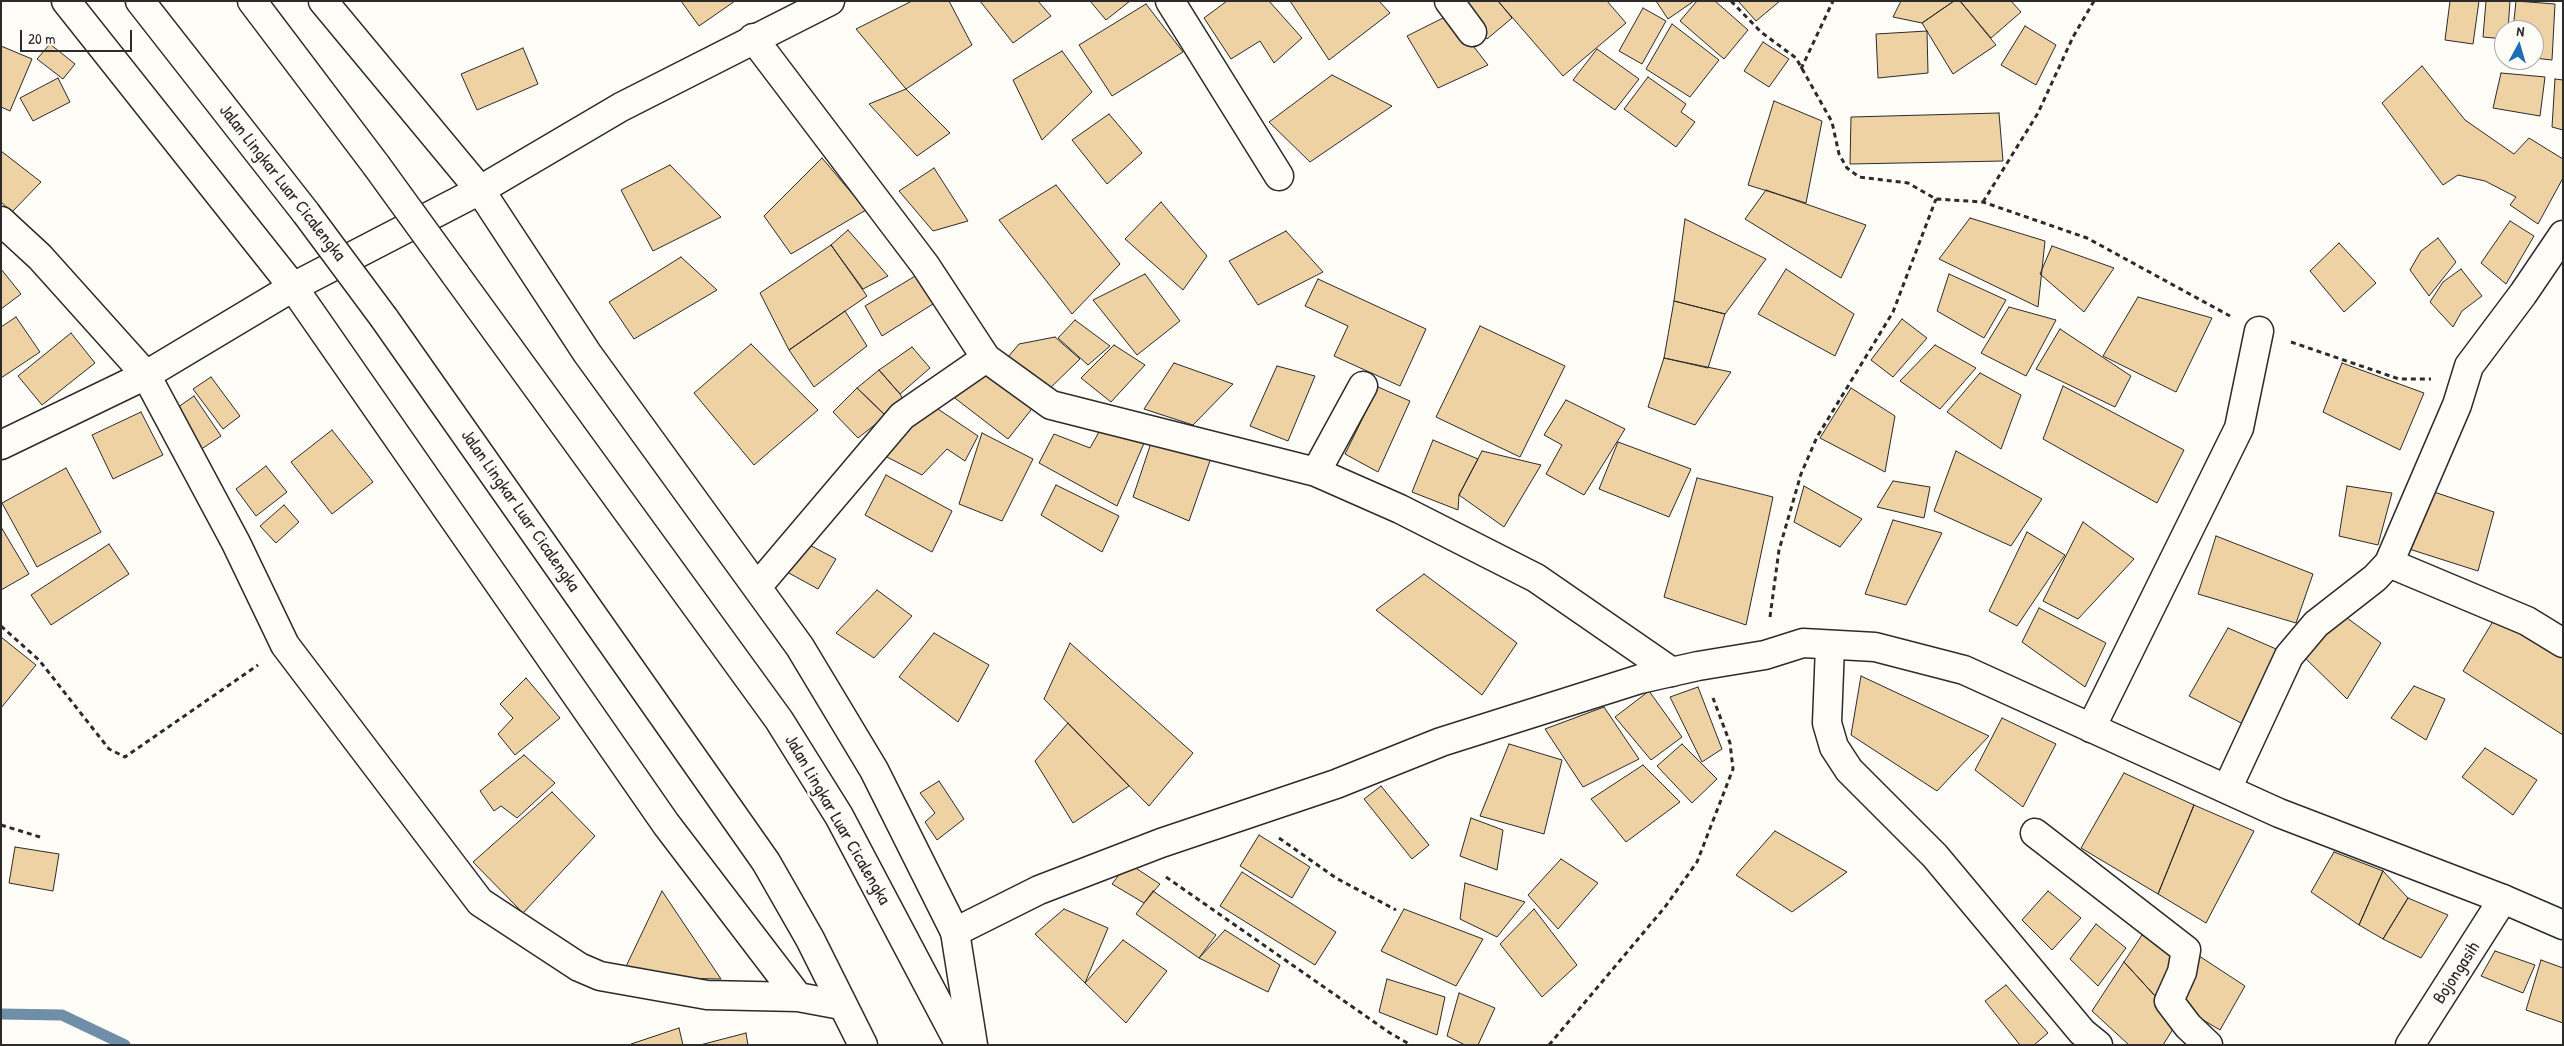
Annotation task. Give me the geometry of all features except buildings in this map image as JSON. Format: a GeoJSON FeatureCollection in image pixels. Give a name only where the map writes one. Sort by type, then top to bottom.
{"type":"FeatureCollection","features":[{"type":"Feature","properties":{"kind":"main road"},"geometry":{"type":"LineString","coordinates":[[66,1],[293,287],[666,824],[798,997]]}},
{"type":"Feature","properties":{"kind":"main road","name":"Jalan Lingkar Luar Cicalengka"},"geometry":{"type":"LineString","coordinates":[[140,1],[306,213],[384,318],[766,862],[810,939],[841,1005],[863,1045]]}},
{"type":"Feature","properties":{"kind":"main road","name":"Jalan Lingkar Luar Cicalengka"},"geometry":{"type":"LineString","coordinates":[[252,1],[376,165],[779,720],[839,816],[960,1045]]}},
{"type":"Feature","properties":{"kind":"main road"},"geometry":{"type":"LineString","coordinates":[[323,1],[480,190],[587,353],[800,647],[874,770],[955,932],[973,1045]]}},
{"type":"Feature","properties":{"kind":"main road"},"geometry":{"type":"LineString","coordinates":[[1,445],[146,375],[293,287],[480,190],[620,108],[753,38],[830,1]]}},
{"type":"Feature","properties":{"kind":"main road"},"geometry":{"type":"LineString","coordinates":[[1170,1],[1279,176]]}},
{"type":"Feature","properties":{"kind":"main road"},"geometry":{"type":"LineString","coordinates":[[1449,1],[1472,32]]}},
{"type":"Feature","properties":{"kind":"main road"},"geometry":{"type":"LineString","coordinates":[[753,38],[926,265],[986,358],[1051,405],[1316,472],[1400,509],[1536,578],[1672,672]]}},
{"type":"Feature","properties":{"kind":"main road"},"geometry":{"type":"LineString","coordinates":[[1,222],[40,257],[146,375],[236,543],[285,645],[480,902],[579,967],[600,976],[708,994],[798,997],[841,1005]]}},
{"type":"Feature","properties":{"kind":"main road"},"geometry":{"type":"LineString","coordinates":[[2227,789],[2289,656],[2316,624],[2375,578],[2389,563],[2457,406],[2469,366],[2523,294],[2563,235]]}},
{"type":"Feature","properties":{"kind":"main road"},"geometry":{"type":"LineString","coordinates":[[2091,728],[2239,428],[2259,331]]}},
{"type":"Feature","properties":{"kind":"main road"},"geometry":{"type":"LineString","coordinates":[[757,587],[902,416],[986,358]]}},
{"type":"Feature","properties":{"kind":"main road"},"geometry":{"type":"LineString","coordinates":[[1316,472],[1363,386]]}},
{"type":"Feature","properties":{"kind":"main road"},"geometry":{"type":"LineString","coordinates":[[2389,563],[2528,622],[2563,643]]}},
{"type":"Feature","properties":{"kind":"main road"},"geometry":{"type":"LineString","coordinates":[[955,932],[1039,890],[1133,854],[1336,784],[1441,742],[1640,679],[1698,666],[1765,655],[1803,643],[1830,646],[1876,647],[1964,670],[2279,813],[2503,899],[2563,925]]}},
{"type":"Feature","properties":{"kind":"main road"},"geometry":{"type":"LineString","coordinates":[[1830,646],[1827,722],[1834,747],[1850,770],[1934,856],[2082,1032],[2098,1045]]}},
{"type":"Feature","properties":{"kind":"main road"},"geometry":{"type":"LineString","coordinates":[[2035,833],[2186,950],[2182,972],[2169,1001],[2188,1026],[2208,1045]]}},
{"type":"Feature","properties":{"kind":"main road","name":"Bojongasih"},"geometry":{"type":"LineString","coordinates":[[2410,1045],[2503,899]]}},
{"type":"Feature","properties":{"kind":"path"},"geometry":{"type":"LineString","coordinates":[[1731,1],[1760,32],[1796,58],[1801,70],[1832,122],[1839,154],[1847,168],[1859,177],[1908,183],[1936,199],[1983,202],[2087,238],[2259,331],[2399,379],[2427,380],[2449,376],[2469,366]]}},
{"type":"Feature","properties":{"kind":"path"},"geometry":{"type":"LineString","coordinates":[[1801,70],[1833,1]]}},
{"type":"Feature","properties":{"kind":"path"},"geometry":{"type":"LineString","coordinates":[[1983,202],[2038,113],[2073,37],[2094,1]]}},
{"type":"Feature","properties":{"kind":"path"},"geometry":{"type":"LineString","coordinates":[[1765,655],[1779,550],[1802,474],[1816,437],[1893,312],[1936,199]]}},
{"type":"Feature","properties":{"kind":"path"},"geometry":{"type":"LineString","coordinates":[[1,626],[39,660],[109,749],[125,757],[285,645]]}},
{"type":"Feature","properties":{"kind":"path"},"geometry":{"type":"LineString","coordinates":[[1549,1045],[1665,907],[1696,862],[1719,809],[1733,769],[1730,743],[1723,720],[1698,666]]}},
{"type":"Feature","properties":{"kind":"path"},"geometry":{"type":"LineString","coordinates":[[1246,815],[1336,878],[1396,910]]}},
{"type":"Feature","properties":{"kind":"path"},"geometry":{"type":"LineString","coordinates":[[1,824],[40,837]]}},
{"type":"Feature","properties":{"kind":"path"},"geometry":{"type":"LineString","coordinates":[[1133,854],[1390,1033],[1411,1045]]}},
{"type":"Feature","properties":{"kind":"waterway"},"geometry":{"type":"LineString","coordinates":[[1,1014],[62,1015],[125,1045]]}}]}
